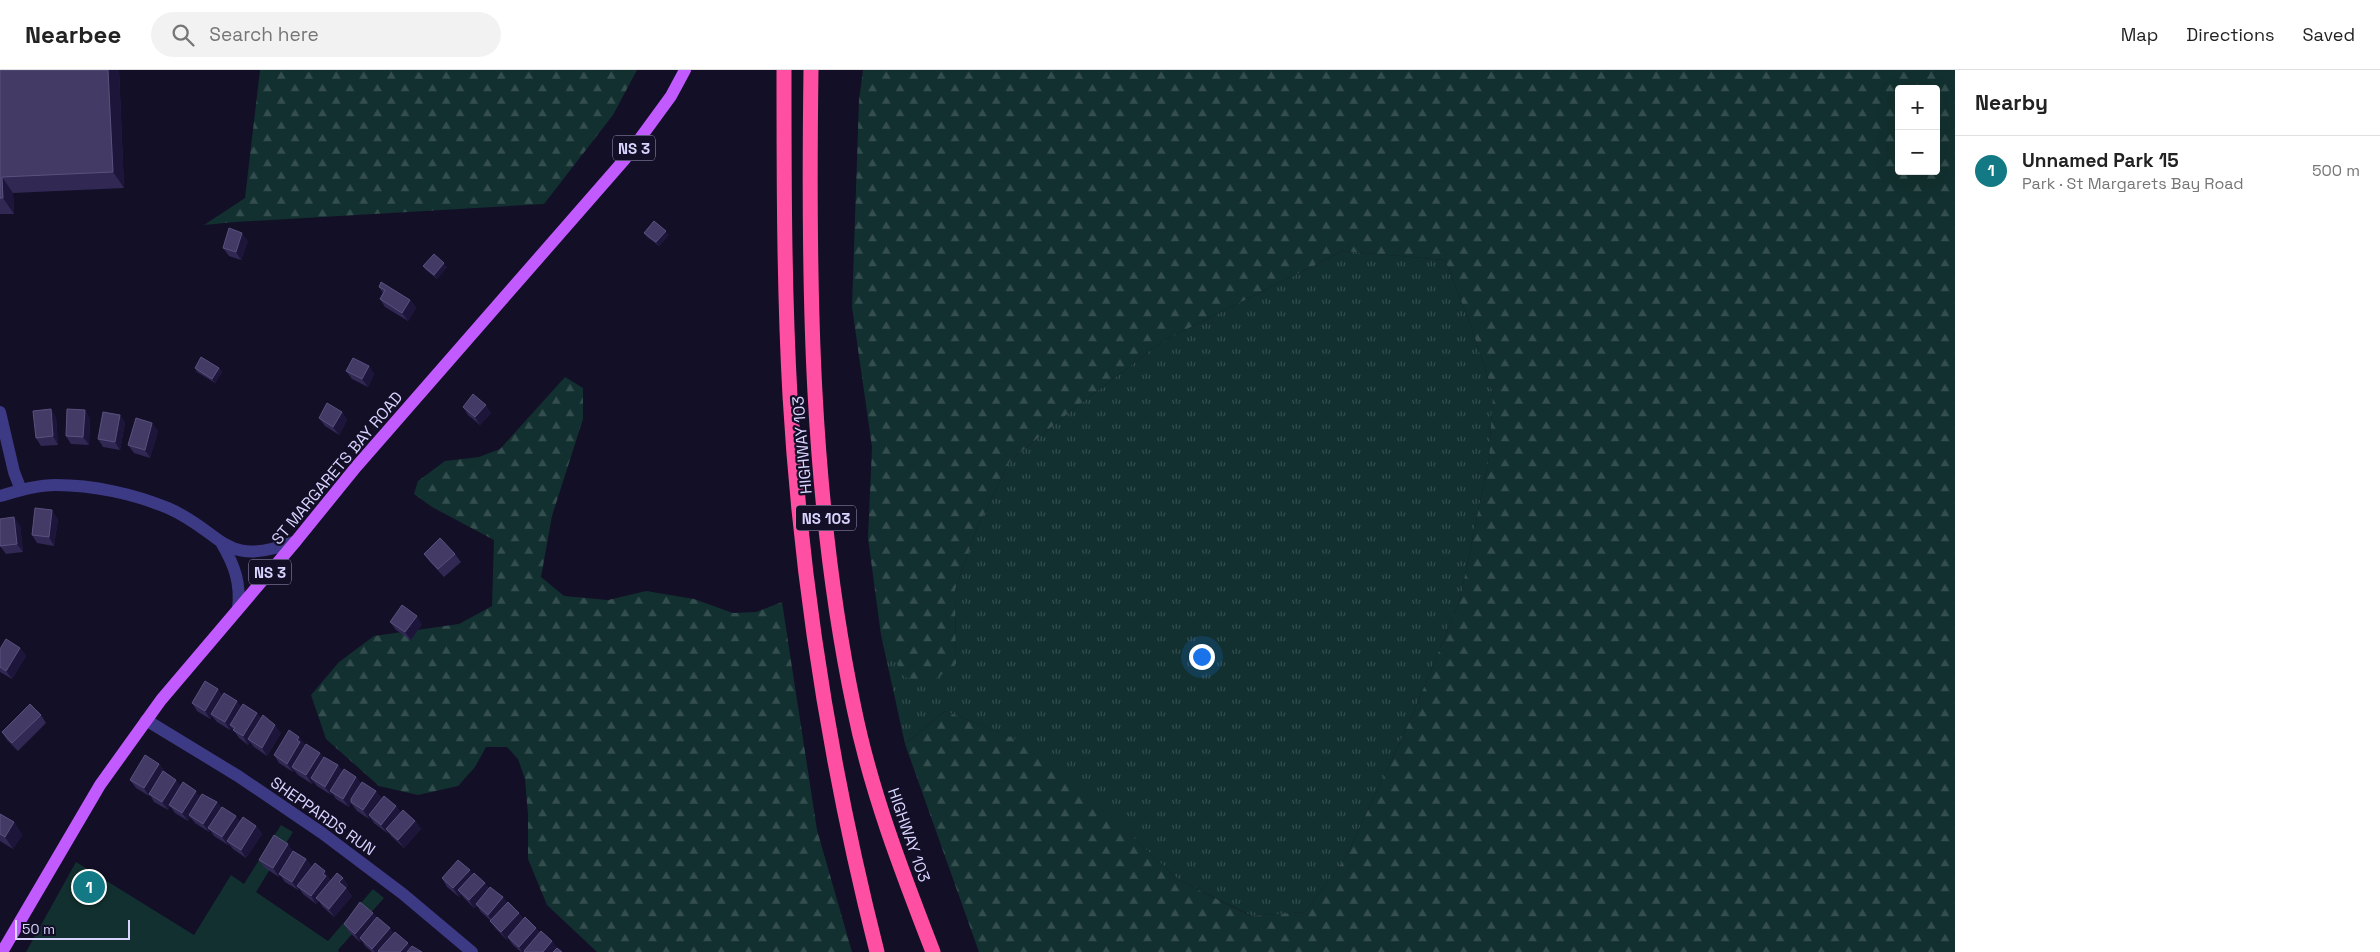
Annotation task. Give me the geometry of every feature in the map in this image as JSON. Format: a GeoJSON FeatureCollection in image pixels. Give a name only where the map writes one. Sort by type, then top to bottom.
{"type":"FeatureCollection","features":[{"type":"Feature","properties":{"kind":"highway"},"geometry":{"type":"LineString","coordinates":[[777,70],[778,108],[784,130]]}},
{"type":"Feature","properties":{"kind":"highway","name":"HIGHWAY 103"},"geometry":{"type":"LineString","coordinates":[[784,70],[788,350],[794,447],[805,553],[822,684],[836,766],[877,952]]}},
{"type":"Feature","properties":{"kind":"highway","name":"HIGHWAY 103"},"geometry":{"type":"LineString","coordinates":[[811,70],[810,276],[814,371],[820,463],[834,592],[854,710],[873,782],[899,861],[933,952]]}},
{"type":"Feature","properties":{"kind":"main road","name":"ST MARGARETS BAY ROAD"},"geometry":{"type":"LineString","coordinates":[[2,952],[100,785],[146,720],[201,651],[296,541],[356,467],[636,145],[671,96],[685,70]]}},
{"type":"Feature","properties":{"kind":"street"},"geometry":{"type":"LineString","coordinates":[[0,412],[14,472],[21,490]]}},
{"type":"Feature","properties":{"kind":"street"},"geometry":{"type":"LineString","coordinates":[[0,496],[21,490],[56,485],[120,493],[169,509],[222,544],[238,550],[255,553],[273,551],[296,541]]}},
{"type":"Feature","properties":{"kind":"street"},"geometry":{"type":"LineString","coordinates":[[222,544],[232,560],[237,576],[240,593],[238,609]]}},
{"type":"Feature","properties":{"kind":"street","name":"SHEPPARDS RUN"},"geometry":{"type":"LineString","coordinates":[[146,720],[238,776],[322,833],[403,894],[472,952]]}},
{"type":"Feature","properties":{"kind":"green space"},"geometry":{"type":"Polygon","coordinates":[[[260,70],[637,70],[613,115],[544,204],[204,225],[245,198],[260,70]]]}},
{"type":"Feature","properties":{"kind":"green space"},"geometry":{"type":"Polygon","coordinates":[[[863,70],[1955,70],[1955,952],[979,952],[905,744],[945,711],[1036,747],[1179,880],[1251,916],[1305,912],[1346,857],[1413,714],[1460,600],[1489,458],[1493,393],[1471,326],[1445,260],[1343,251],[1163,341],[1071,411],[1010,461],[977,528],[955,590],[956,664],[930,683],[904,677],[881,635],[868,538],[872,447],[852,307],[859,100],[863,70]]]}},
{"type":"Feature","properties":{"kind":"green space"},"geometry":{"type":"Polygon","coordinates":[[[1343,251],[1445,260],[1471,326],[1493,393],[1489,458],[1460,600],[1413,714],[1346,857],[1305,912],[1252,916],[1179,880],[1035,747],[945,711],[905,744],[881,635],[905,677],[956,664],[955,590],[977,528],[1010,461],[1071,411],[1163,341],[1343,251]]]}},
{"type":"Feature","properties":{"kind":"green space"},"geometry":{"type":"Polygon","coordinates":[[[565,377],[583,388],[583,419],[552,516],[541,577],[564,596],[608,600],[646,591],[694,599],[733,613],[756,612],[782,602],[817,830],[852,952],[597,952],[547,905],[528,859],[528,815],[525,779],[518,759],[507,747],[486,747],[475,767],[458,786],[418,795],[379,786],[326,739],[311,695],[339,662],[374,636],[459,624],[492,606],[494,540],[432,507],[414,494],[418,481],[445,461],[479,457],[500,449],[565,377]]]}},
{"type":"Feature","properties":{"kind":"green space"},"geometry":{"type":"Polygon","coordinates":[[[281,825],[293,832],[256,892],[328,941],[373,889],[384,898],[338,950],[339,952],[26,952],[76,862],[194,935],[231,875],[244,884],[281,825]]]}},
{"type":"Feature","properties":{"kind":"building"},"geometry":{"type":"Polygon","coordinates":[[[0,70],[108,70],[113,172],[2,177],[3,198],[0,198],[0,70]]]}},
{"type":"Feature","properties":{"kind":"building"},"geometry":{"type":"Polygon","coordinates":[[[654,221],[666,231],[656,242],[644,233],[654,221]]]}},
{"type":"Feature","properties":{"kind":"building"},"geometry":{"type":"Polygon","coordinates":[[[229,228],[242,233],[236,252],[223,248],[229,228]]]}},
{"type":"Feature","properties":{"kind":"building"},"geometry":{"type":"Polygon","coordinates":[[[434,254],[444,263],[434,275],[423,266],[434,254]]]}},
{"type":"Feature","properties":{"kind":"building"},"geometry":{"type":"Polygon","coordinates":[[[381,282],[410,300],[402,313],[380,299],[385,290],[379,287],[381,282]]]}},
{"type":"Feature","properties":{"kind":"building"},"geometry":{"type":"Polygon","coordinates":[[[201,357],[219,368],[212,379],[195,368],[201,357]]]}},
{"type":"Feature","properties":{"kind":"building"},"geometry":{"type":"Polygon","coordinates":[[[353,358],[369,366],[362,379],[346,371],[353,358]]]}},
{"type":"Feature","properties":{"kind":"building"},"geometry":{"type":"Polygon","coordinates":[[[473,394],[486,405],[475,417],[463,407],[473,394]]]}},
{"type":"Feature","properties":{"kind":"building"},"geometry":{"type":"Polygon","coordinates":[[[327,403],[342,412],[333,427],[319,418],[327,403]]]}},
{"type":"Feature","properties":{"kind":"building"},"geometry":{"type":"Polygon","coordinates":[[[51,409],[53,436],[36,438],[33,411],[51,409]]]}},
{"type":"Feature","properties":{"kind":"building"},"geometry":{"type":"Polygon","coordinates":[[[67,409],[85,410],[83,437],[66,436],[67,409]]]}},
{"type":"Feature","properties":{"kind":"building"},"geometry":{"type":"Polygon","coordinates":[[[103,412],[120,415],[115,442],[98,439],[103,412]]]}},
{"type":"Feature","properties":{"kind":"building"},"geometry":{"type":"Polygon","coordinates":[[[136,418],[152,423],[145,450],[128,445],[136,418]]]}},
{"type":"Feature","properties":{"kind":"building"},"geometry":{"type":"Polygon","coordinates":[[[35,508],[52,510],[49,537],[32,535],[35,508]]]}},
{"type":"Feature","properties":{"kind":"building"},"geometry":{"type":"Polygon","coordinates":[[[14,517],[17,544],[0,546],[0,519],[14,517]]]}},
{"type":"Feature","properties":{"kind":"building"},"geometry":{"type":"Polygon","coordinates":[[[440,538],[455,554],[438,569],[424,554],[440,538]]]}},
{"type":"Feature","properties":{"kind":"building"},"geometry":{"type":"Polygon","coordinates":[[[402,605],[417,616],[405,632],[390,622],[402,605]]]}},
{"type":"Feature","properties":{"kind":"building"},"geometry":{"type":"Polygon","coordinates":[[[6,639],[20,648],[6,671],[0,667],[0,649],[6,639]]]}},
{"type":"Feature","properties":{"kind":"building"},"geometry":{"type":"Polygon","coordinates":[[[205,681],[218,689],[205,711],[192,703],[205,681]]]}},
{"type":"Feature","properties":{"kind":"building"},"geometry":{"type":"Polygon","coordinates":[[[224,693],[237,701],[225,722],[211,714],[224,693]]]}},
{"type":"Feature","properties":{"kind":"building"},"geometry":{"type":"Polygon","coordinates":[[[30,704],[41,715],[12,743],[2,732],[30,704]]]}},
{"type":"Feature","properties":{"kind":"building"},"geometry":{"type":"Polygon","coordinates":[[[243,704],[257,713],[243,736],[233,730],[235,728],[230,725],[243,704]]]}},
{"type":"Feature","properties":{"kind":"building"},"geometry":{"type":"Polygon","coordinates":[[[263,715],[275,725],[262,748],[248,739],[263,715]]]}},
{"type":"Feature","properties":{"kind":"building"},"geometry":{"type":"Polygon","coordinates":[[[289,730],[299,737],[297,740],[300,742],[287,764],[274,755],[289,730]]]}},
{"type":"Feature","properties":{"kind":"building"},"geometry":{"type":"Polygon","coordinates":[[[306,744],[320,753],[306,775],[292,767],[306,744]]]}},
{"type":"Feature","properties":{"kind":"building"},"geometry":{"type":"Polygon","coordinates":[[[145,755],[159,764],[144,788],[130,780],[145,755]]]}},
{"type":"Feature","properties":{"kind":"building"},"geometry":{"type":"Polygon","coordinates":[[[324,757],[338,765],[325,787],[311,778],[324,757]]]}},
{"type":"Feature","properties":{"kind":"building"},"geometry":{"type":"Polygon","coordinates":[[[344,769],[356,777],[343,799],[330,791],[344,769]]]}},
{"type":"Feature","properties":{"kind":"building"},"geometry":{"type":"Polygon","coordinates":[[[163,771],[176,780],[162,802],[149,794],[163,771]]]}},
{"type":"Feature","properties":{"kind":"building"},"geometry":{"type":"Polygon","coordinates":[[[183,782],[196,791],[182,813],[169,805],[183,782]]]}},
{"type":"Feature","properties":{"kind":"building"},"geometry":{"type":"Polygon","coordinates":[[[362,782],[376,791],[363,810],[351,802],[362,782]]]}},
{"type":"Feature","properties":{"kind":"building"},"geometry":{"type":"Polygon","coordinates":[[[202,794],[217,802],[203,824],[189,815],[202,794]]]}},
{"type":"Feature","properties":{"kind":"building"},"geometry":{"type":"Polygon","coordinates":[[[384,796],[396,806],[381,825],[369,815],[384,796]]]}},
{"type":"Feature","properties":{"kind":"building"},"geometry":{"type":"Polygon","coordinates":[[[222,807],[236,816],[222,837],[208,828],[222,807]]]}},
{"type":"Feature","properties":{"kind":"building"},"geometry":{"type":"Polygon","coordinates":[[[403,810],[415,821],[398,840],[386,829],[403,810]]]}},
{"type":"Feature","properties":{"kind":"building"},"geometry":{"type":"Polygon","coordinates":[[[0,814],[14,822],[5,837],[0,834],[0,814]]]}},
{"type":"Feature","properties":{"kind":"building"},"geometry":{"type":"Polygon","coordinates":[[[243,817],[256,826],[241,850],[227,841],[243,817]]]}},
{"type":"Feature","properties":{"kind":"building"},"geometry":{"type":"Polygon","coordinates":[[[274,835],[288,844],[273,868],[259,860],[274,835]]]}},
{"type":"Feature","properties":{"kind":"building"},"geometry":{"type":"Polygon","coordinates":[[[293,851],[306,859],[292,882],[279,874],[293,851]]]}},
{"type":"Feature","properties":{"kind":"building"},"geometry":{"type":"Polygon","coordinates":[[[458,860],[470,870],[453,888],[442,878],[458,860]]]}},
{"type":"Feature","properties":{"kind":"building"},"geometry":{"type":"Polygon","coordinates":[[[315,863],[325,871],[323,874],[326,876],[311,896],[297,886],[315,863]]]}},
{"type":"Feature","properties":{"kind":"building"},"geometry":{"type":"Polygon","coordinates":[[[337,873],[343,878],[339,882],[346,888],[329,909],[316,898],[337,873]]]}},
{"type":"Feature","properties":{"kind":"building"},"geometry":{"type":"Polygon","coordinates":[[[474,873],[485,883],[469,900],[458,890],[474,873]]]}},
{"type":"Feature","properties":{"kind":"building"},"geometry":{"type":"Polygon","coordinates":[[[490,887],[503,897],[488,915],[476,904],[490,887]]]}},
{"type":"Feature","properties":{"kind":"building"},"geometry":{"type":"Polygon","coordinates":[[[360,902],[373,913],[355,934],[344,924],[360,902]]]}},
{"type":"Feature","properties":{"kind":"building"},"geometry":{"type":"Polygon","coordinates":[[[508,902],[519,913],[501,932],[490,921],[508,902]]]}},
{"type":"Feature","properties":{"kind":"building"},"geometry":{"type":"Polygon","coordinates":[[[377,917],[390,928],[372,949],[360,938],[377,917]]]}},
{"type":"Feature","properties":{"kind":"building"},"geometry":{"type":"Polygon","coordinates":[[[525,917],[536,928],[519,947],[508,937],[525,917]]]}},
{"type":"Feature","properties":{"kind":"building"},"geometry":{"type":"Polygon","coordinates":[[[541,931],[552,941],[543,952],[525,952],[524,951],[541,931]]]}},
{"type":"Feature","properties":{"kind":"building"},"geometry":{"type":"Polygon","coordinates":[[[395,932],[408,943],[400,952],[379,952],[378,951],[395,932]]]}},
{"type":"Feature","properties":{"kind":"building"},"geometry":{"type":"Polygon","coordinates":[[[412,946],[422,952],[407,952],[412,946]]]}},
{"type":"Feature","properties":{"kind":"building"},"geometry":{"type":"Polygon","coordinates":[[[557,948],[562,952],[553,952],[557,948]]]}},
{"type":"Feature","properties":{"kind":"place","name":"Unnamed Park 15"},"geometry":{"type":"Point","coordinates":[89,887]}}]}
